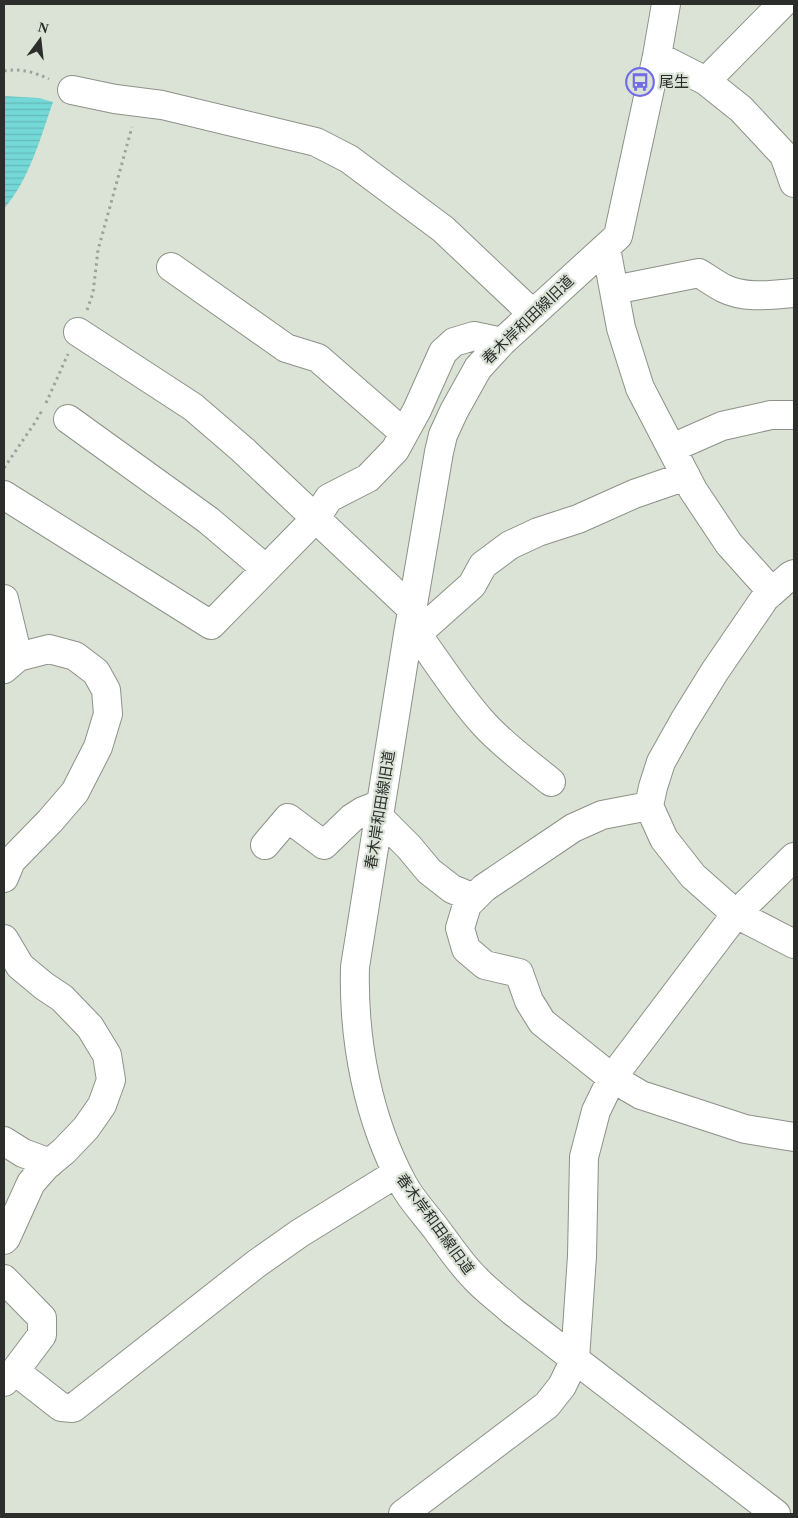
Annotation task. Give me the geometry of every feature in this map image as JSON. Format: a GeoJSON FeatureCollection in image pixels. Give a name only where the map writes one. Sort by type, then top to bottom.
{"type":"FeatureCollection","features":[{"type":"Feature","properties":{"kind":"street","name":"春木岸和田線旧道"},"geometry":{"type":"LineString","coordinates":[[666,4],[657,56],[618,236],[502,342],[478,368],[443,435],[355,967],[354,997],[367,1089],[387,1153],[404,1186],[450,1248],[475,1278],[512,1311],[776,1514]]}},
{"type":"Feature","properties":{"kind":"street"},"geometry":{"type":"LineString","coordinates":[[706,81],[782,4]]}},
{"type":"Feature","properties":{"kind":"street"},"geometry":{"type":"LineString","coordinates":[[657,56],[706,81],[786,147],[784,155],[794,183]]}},
{"type":"Feature","properties":{"kind":"street"},"geometry":{"type":"LineString","coordinates":[[72,90],[115,99],[162,105],[316,142],[349,159],[443,229],[532,314]]}},
{"type":"Feature","properties":{"kind":"street"},"geometry":{"type":"LineString","coordinates":[[606,248],[621,328],[640,388],[693,490],[728,544],[772,592]]}},
{"type":"Feature","properties":{"kind":"street"},"geometry":{"type":"LineString","coordinates":[[171,267],[286,348],[318,358],[404,433]]}},
{"type":"Feature","properties":{"kind":"street"},"geometry":{"type":"LineString","coordinates":[[614,290],[699,273],[724,288],[745,295],[794,292]]}},
{"type":"Feature","properties":{"kind":"street"},"geometry":{"type":"LineString","coordinates":[[78,332],[193,407],[243,450],[316,518],[412,626],[458,692],[484,724],[514,752],[551,782]]}},
{"type":"Feature","properties":{"kind":"street"},"geometry":{"type":"LineString","coordinates":[[4,495],[211,625],[316,518],[329,498],[368,478],[395,450],[417,410],[443,352],[454,342],[474,336],[502,342]]}},
{"type":"Feature","properties":{"kind":"street"},"geometry":{"type":"LineString","coordinates":[[672,448],[722,426],[771,415],[794,415]]}},
{"type":"Feature","properties":{"kind":"street"},"geometry":{"type":"LineString","coordinates":[[68,420],[208,520],[266,570]]}},
{"type":"Feature","properties":{"kind":"street"},"geometry":{"type":"LineString","coordinates":[[412,626],[472,585],[483,566],[510,545],[538,532],[578,519],[634,494],[686,476]]}},
{"type":"Feature","properties":{"kind":"street"},"geometry":{"type":"LineString","coordinates":[[794,574],[765,598],[715,671],[661,762],[653,787],[650,806],[664,839],[693,876],[736,914],[794,944]]}},
{"type":"Feature","properties":{"kind":"street"},"geometry":{"type":"LineString","coordinates":[[4,599],[11,663],[49,649],[75,656],[96,672],[106,690],[108,714],[98,747],[75,792],[11,861],[4,878]]}},
{"type":"Feature","properties":{"kind":"street"},"geometry":{"type":"LineString","coordinates":[[650,806],[602,815],[573,828],[484,888],[467,905],[460,928],[466,949],[485,965],[519,973],[529,1001],[542,1022],[612,1078],[641,1095],[745,1128],[794,1137]]}},
{"type":"Feature","properties":{"kind":"street"},"geometry":{"type":"LineString","coordinates":[[265,846],[288,818],[324,845],[352,818],[363,811],[380,811],[429,871],[452,889],[474,898]]}},
{"type":"Feature","properties":{"kind":"street"},"geometry":{"type":"LineString","coordinates":[[403,1514],[547,1405],[562,1386],[575,1360],[582,1256],[584,1157],[596,1111],[612,1078],[736,914],[794,857]]}},
{"type":"Feature","properties":{"kind":"street"},"geometry":{"type":"LineString","coordinates":[[4,939],[20,966],[62,998],[90,1027],[107,1055],[110,1080],[102,1105],[86,1128],[31,1183],[4,1240]]}},
{"type":"Feature","properties":{"kind":"street"},"geometry":{"type":"LineString","coordinates":[[4,1141],[23,1153],[50,1163]]}},
{"type":"Feature","properties":{"kind":"street"},"geometry":{"type":"LineString","coordinates":[[4,1279],[42,1318],[42,1335],[10,1376],[60,1407],[73,1408],[263,1259],[300,1233],[398,1173]]}},
{"type":"Feature","properties":{"kind":"path"},"geometry":{"type":"LineString","coordinates":[[4,71],[15,69],[36,73],[72,90]]}},
{"type":"Feature","properties":{"kind":"path"},"geometry":{"type":"LineString","coordinates":[[4,468],[34,424],[52,392],[78,332],[92,293],[98,250],[139,102]]}},
{"type":"Feature","properties":{"kind":"water"},"geometry":{"type":"Polygon","coordinates":[[[4,96],[39,98],[53,102],[28,171],[4,209],[4,96]]]}},
{"type":"Feature","properties":{"kind":"place","name":"尾生"},"geometry":{"type":"Point","coordinates":[640,82]}}]}
